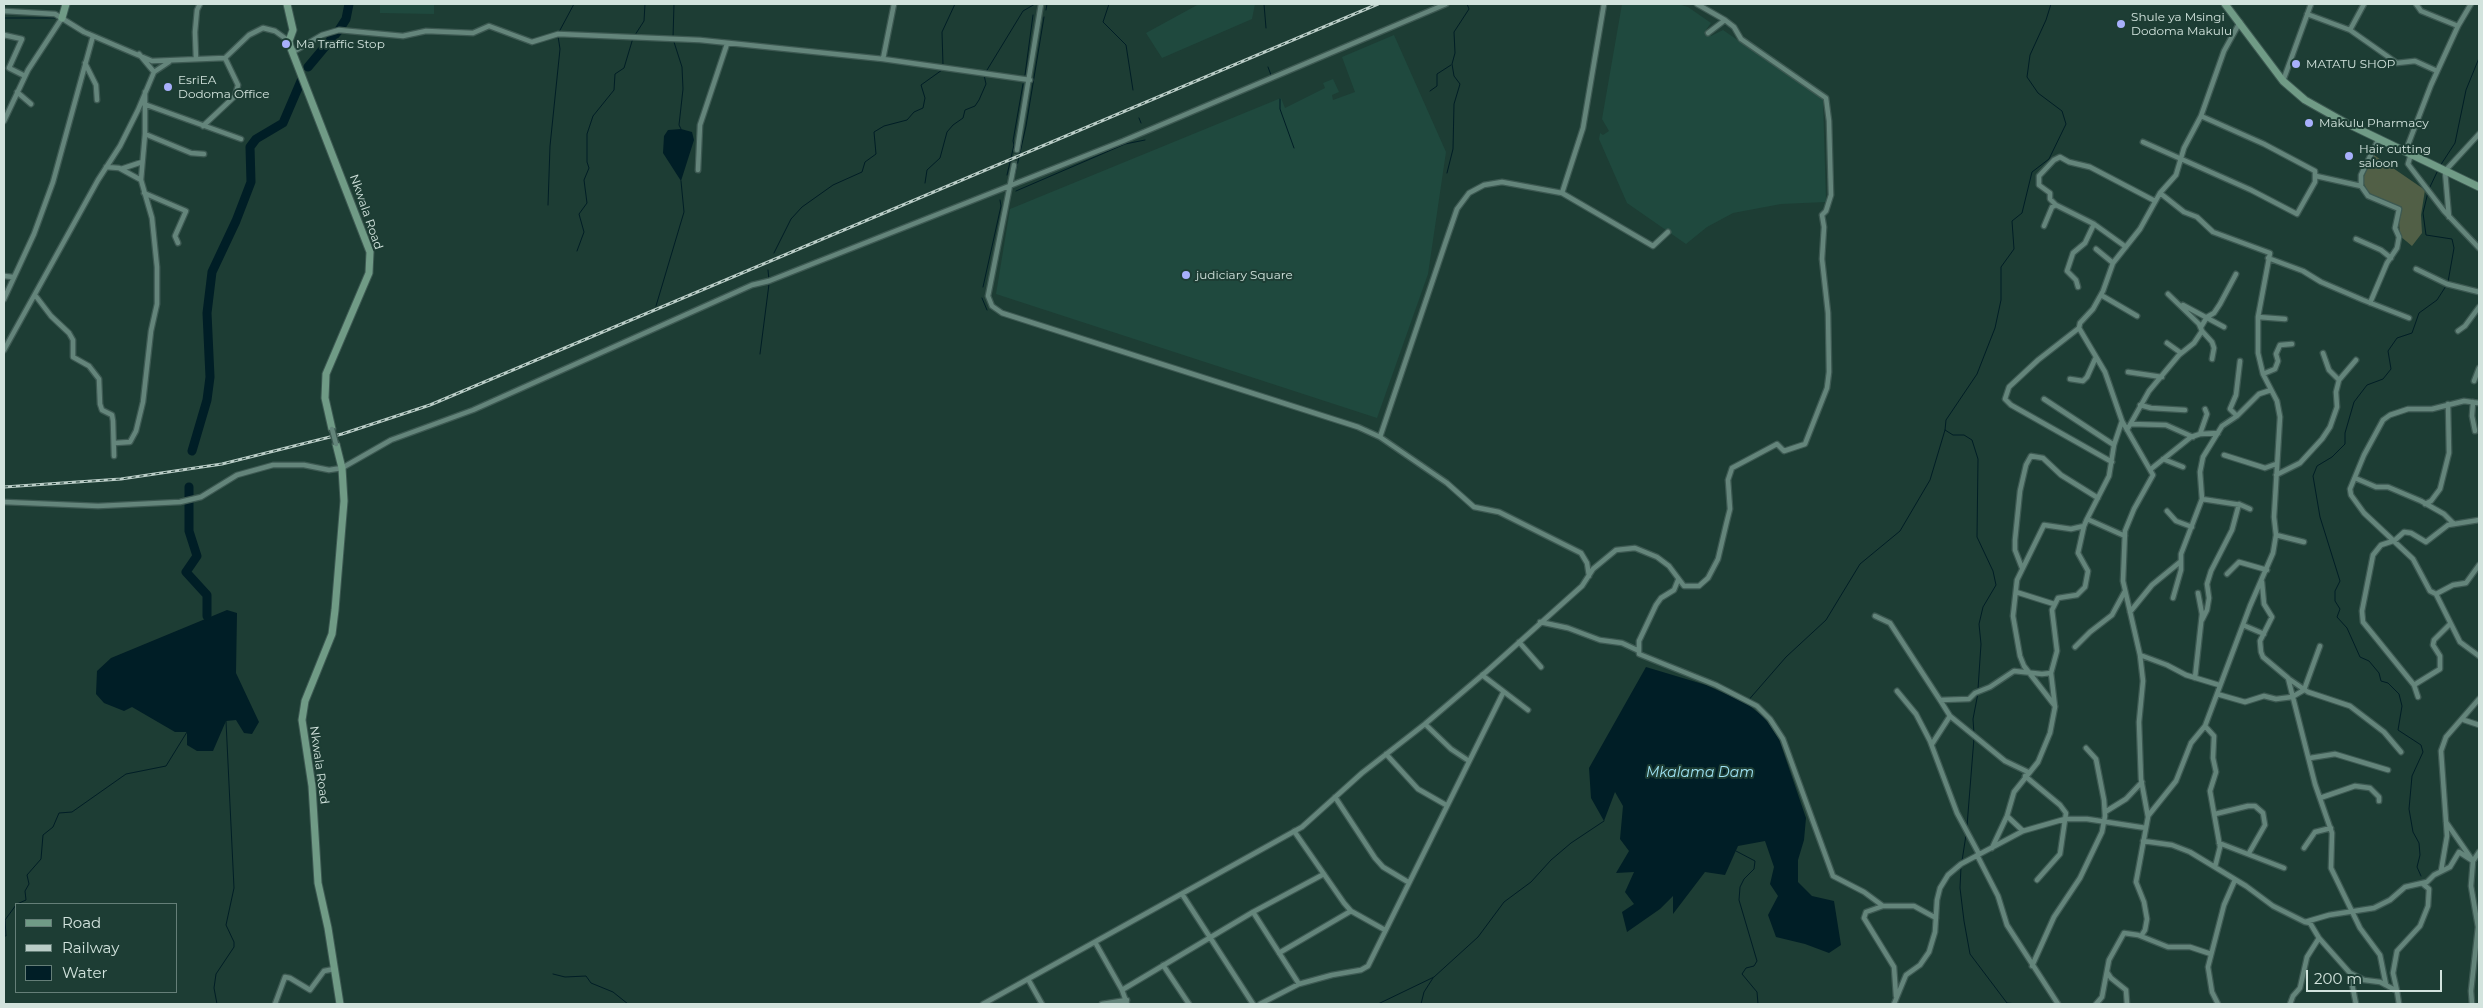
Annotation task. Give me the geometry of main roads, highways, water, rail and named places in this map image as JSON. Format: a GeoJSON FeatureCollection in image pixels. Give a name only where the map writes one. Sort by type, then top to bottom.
{"type":"FeatureCollection","features":[{"type":"Feature","properties":{"kind":"water"},"geometry":{"type":"Polygon","coordinates":[[[681,129],[692,132],[694,140],[681,181],[663,153],[664,136],[668,130],[681,129]]]}},
{"type":"Feature","properties":{"kind":"water"},"geometry":{"type":"Polygon","coordinates":[[[227,610],[237,613],[236,673],[259,722],[252,734],[244,733],[236,720],[226,721],[213,751],[197,751],[187,745],[187,732],[175,732],[132,707],[124,711],[104,703],[96,694],[97,671],[111,658],[227,610]]]}},
{"type":"Feature","properties":{"kind":"water","name":"Mkalama Dam"},"geometry":{"type":"Polygon","coordinates":[[[1646,667],[1706,685],[1746,703],[1765,718],[1779,739],[1806,818],[1804,840],[1798,860],[1798,882],[1812,896],[1834,901],[1841,945],[1829,953],[1805,944],[1776,937],[1768,915],[1778,896],[1770,884],[1774,867],[1765,841],[1738,846],[1725,875],[1705,872],[1673,914],[1673,896],[1660,909],[1627,932],[1622,912],[1634,904],[1625,892],[1634,872],[1616,873],[1629,851],[1620,839],[1623,806],[1615,792],[1604,821],[1591,798],[1589,768],[1646,667]]]}},
{"type":"Feature","properties":{"kind":"waterway"},"geometry":{"type":"LineString","coordinates":[[308,67],[339,30],[346,19],[349,4]]}},
{"type":"Feature","properties":{"kind":"waterway"},"geometry":{"type":"LineString","coordinates":[[559,32],[574,4]]}},
{"type":"Feature","properties":{"kind":"waterway"},"geometry":{"type":"LineString","coordinates":[[635,35],[644,21],[645,4]]}},
{"type":"Feature","properties":{"kind":"waterway"},"geometry":{"type":"LineString","coordinates":[[673,38],[674,4]]}},
{"type":"Feature","properties":{"kind":"waterway"},"geometry":{"type":"LineString","coordinates":[[943,65],[942,32],[955,4]]}},
{"type":"Feature","properties":{"kind":"waterway"},"geometry":{"type":"LineString","coordinates":[[925,183],[927,170],[940,158],[947,132],[963,118],[965,110],[975,106],[986,84],[984,75],[1023,11],[1035,4]]}},
{"type":"Feature","properties":{"kind":"waterway"},"geometry":{"type":"LineString","coordinates":[[1046,10],[1047,4]]}},
{"type":"Feature","properties":{"kind":"waterway"},"geometry":{"type":"LineString","coordinates":[[1109,4],[1103,22],[1126,45],[1133,90]]}},
{"type":"Feature","properties":{"kind":"waterway"},"geometry":{"type":"LineString","coordinates":[[1264,4],[1266,28]]}},
{"type":"Feature","properties":{"kind":"waterway"},"geometry":{"type":"LineString","coordinates":[[1447,173],[1453,149],[1454,104],[1460,84],[1454,76],[1452,64],[1455,53],[1454,32],[1469,9],[1467,4]]}},
{"type":"Feature","properties":{"kind":"waterway"},"geometry":{"type":"LineString","coordinates":[[1978,689],[1981,644],[1979,624],[1983,607],[1996,585],[1993,571],[1977,537],[1978,459],[1972,440],[1964,435],[1953,435],[1945,430],[1946,420],[1977,374],[1995,328],[2001,300],[2001,267],[2014,249],[2012,221],[2022,213],[2032,172],[2049,159],[2066,124],[2062,111],[2038,93],[2027,77],[2030,55],[2051,4]]}},
{"type":"Feature","properties":{"kind":"waterway"},"geometry":{"type":"LineString","coordinates":[[1025,75],[1033,15]]}},
{"type":"Feature","properties":{"kind":"waterway"},"geometry":{"type":"LineString","coordinates":[[1015,175],[1026,126],[1044,17]]}},
{"type":"Feature","properties":{"kind":"waterway"},"geometry":{"type":"LineString","coordinates":[[4,18],[57,18]]}},
{"type":"Feature","properties":{"kind":"waterway"},"geometry":{"type":"LineString","coordinates":[[548,205],[550,146],[560,49],[558,36]]}},
{"type":"Feature","properties":{"kind":"waterway"},"geometry":{"type":"LineString","coordinates":[[577,251],[584,232],[579,214],[587,203],[584,180],[589,168],[587,162],[587,134],[593,116],[614,90],[615,74],[624,68],[633,38]]}},
{"type":"Feature","properties":{"kind":"waterway"},"geometry":{"type":"LineString","coordinates":[[674,42],[682,67],[683,89],[679,125],[681,129]]}},
{"type":"Feature","properties":{"kind":"waterway"},"geometry":{"type":"LineString","coordinates":[[2440,166],[2455,143],[2466,90],[2479,58]]}},
{"type":"Feature","properties":{"kind":"waterway"},"geometry":{"type":"LineString","coordinates":[[1430,91],[1437,86],[1437,74],[1451,65]]}},
{"type":"Feature","properties":{"kind":"waterway"},"geometry":{"type":"LineString","coordinates":[[1268,67],[1271,75]]}},
{"type":"Feature","properties":{"kind":"waterway"},"geometry":{"type":"LineString","coordinates":[[774,253],[791,219],[802,207],[833,185],[862,172],[865,162],[876,154],[874,132],[884,126],[907,120],[914,112],[923,108],[925,98],[921,85],[942,70]]}},
{"type":"Feature","properties":{"kind":"waterway"},"geometry":{"type":"LineString","coordinates":[[192,451],[207,400],[210,377],[207,313],[212,272],[236,221],[251,182],[250,147],[256,139],[283,123],[301,81]]}},
{"type":"Feature","properties":{"kind":"waterway"},"geometry":{"type":"LineString","coordinates":[[1007,175],[1014,145],[1013,141],[1023,84]]}},
{"type":"Feature","properties":{"kind":"waterway"},"geometry":{"type":"LineString","coordinates":[[1280,99],[1280,109],[1294,148]]}},
{"type":"Feature","properties":{"kind":"waterway"},"geometry":{"type":"LineString","coordinates":[[1139,118],[1141,123]]}},
{"type":"Feature","properties":{"kind":"waterway"},"geometry":{"type":"LineString","coordinates":[[1016,191],[1125,144],[1145,140]]}},
{"type":"Feature","properties":{"kind":"waterway"},"geometry":{"type":"LineString","coordinates":[[2429,189],[2438,170]]}},
{"type":"Feature","properties":{"kind":"waterway"},"geometry":{"type":"LineString","coordinates":[[656,306],[684,212],[681,181]]}},
{"type":"Feature","properties":{"kind":"waterway"},"geometry":{"type":"LineString","coordinates":[[2428,192],[2423,213],[2426,235],[2452,239],[2454,248],[2448,282]]}},
{"type":"Feature","properties":{"kind":"waterway"},"geometry":{"type":"LineString","coordinates":[[983,287],[1001,206],[1000,200]]}},
{"type":"Feature","properties":{"kind":"waterway"},"geometry":{"type":"LineString","coordinates":[[768,270],[769,280]]}},
{"type":"Feature","properties":{"kind":"waterway"},"geometry":{"type":"LineString","coordinates":[[760,354],[769,284]]}},
{"type":"Feature","properties":{"kind":"waterway"},"geometry":{"type":"LineString","coordinates":[[2421,876],[2417,867],[2420,855],[2419,843],[2413,832],[2409,809],[2412,776],[2423,752],[2421,745],[2398,730],[2402,706],[2399,694],[2388,683],[2381,681],[2379,673],[2369,661],[2360,657],[2347,628],[2337,617],[2340,609],[2335,601],[2335,591],[2340,581],[2320,517],[2313,476],[2317,466],[2332,457],[2345,444],[2345,433],[2354,402],[2367,385],[2383,379],[2391,369],[2388,351],[2397,338],[2412,333],[2419,313],[2437,300],[2446,286]]}},
{"type":"Feature","properties":{"kind":"waterway"},"geometry":{"type":"LineString","coordinates":[[982,298],[987,310]]}},
{"type":"Feature","properties":{"kind":"waterway"},"geometry":{"type":"LineString","coordinates":[[1746,703],[1786,657],[1826,620],[1860,564],[1900,531],[1930,480],[1945,430]]}},
{"type":"Feature","properties":{"kind":"waterway"},"geometry":{"type":"LineString","coordinates":[[189,487],[189,531],[197,556],[186,572],[207,595],[207,616]]}},
{"type":"Feature","properties":{"kind":"waterway"},"geometry":{"type":"LineString","coordinates":[[1974,734],[1973,719],[1978,693]]}},
{"type":"Feature","properties":{"kind":"waterway"},"geometry":{"type":"LineString","coordinates":[[217,1004],[214,988],[216,974],[234,947],[234,942],[226,925],[234,888],[226,721]]}},
{"type":"Feature","properties":{"kind":"waterway"},"geometry":{"type":"LineString","coordinates":[[19,903],[26,900],[25,891],[29,884],[27,875],[41,859],[43,835],[53,827],[59,813],[72,812],[126,774],[166,766],[187,732]]}},
{"type":"Feature","properties":{"kind":"waterway"},"geometry":{"type":"LineString","coordinates":[[1967,826],[1974,738]]}},
{"type":"Feature","properties":{"kind":"waterway"},"geometry":{"type":"LineString","coordinates":[[1378,1004],[1434,977],[1478,937],[1504,902],[1531,882],[1551,860],[1571,843],[1604,821]]}},
{"type":"Feature","properties":{"kind":"waterway"},"geometry":{"type":"LineString","coordinates":[[1962,861],[1966,835]]}},
{"type":"Feature","properties":{"kind":"waterway"},"geometry":{"type":"LineString","coordinates":[[1736,851],[1755,861],[1754,869],[1744,879],[1740,887],[1739,900],[1757,961],[1754,966],[1746,968],[1742,974],[1757,992],[1758,1004]]}},
{"type":"Feature","properties":{"kind":"waterway"},"geometry":{"type":"LineString","coordinates":[[1961,867],[1960,888],[1970,954],[2007,1003],[2017,1004]]}},
{"type":"Feature","properties":{"kind":"waterway"},"geometry":{"type":"LineString","coordinates":[[4,936],[6,936],[5,920],[15,906]]}},
{"type":"Feature","properties":{"kind":"waterway"},"geometry":{"type":"LineString","coordinates":[[553,974],[565,977],[586,976],[591,983],[613,992],[628,1004]]}},
{"type":"Feature","properties":{"kind":"waterway"},"geometry":{"type":"LineString","coordinates":[[1421,1004],[1424,992],[1433,978]]}},
{"type":"Feature","properties":{"kind":"tunnel"},"geometry":{"type":"LineString","coordinates":[[1014,165],[1017,150]]}},
{"type":"Feature","properties":{"kind":"railway"},"geometry":{"type":"LineString","coordinates":[[4,487],[121,479],[222,464],[342,434],[430,405],[1378,4]]}},
{"type":"Feature","properties":{"kind":"place","name":"Shule ya Msingi Dodoma Makulu"},"geometry":{"type":"Point","coordinates":[2121,24]}},
{"type":"Feature","properties":{"kind":"place","name":"Ma Traffic Stop"},"geometry":{"type":"Point","coordinates":[286,44]}},
{"type":"Feature","properties":{"kind":"place","name":"MATATU SHOP"},"geometry":{"type":"Point","coordinates":[2296,64]}},
{"type":"Feature","properties":{"kind":"place","name":"EsriEA Dodoma Office"},"geometry":{"type":"Point","coordinates":[168,87]}},
{"type":"Feature","properties":{"kind":"place","name":"Makulu Pharmacy"},"geometry":{"type":"Point","coordinates":[2309,123]}},
{"type":"Feature","properties":{"kind":"place","name":"Hair cutting saloon"},"geometry":{"type":"Point","coordinates":[2349,156]}},
{"type":"Feature","properties":{"kind":"place","name":"judiciary Square"},"geometry":{"type":"Point","coordinates":[1186,275]}}]}
